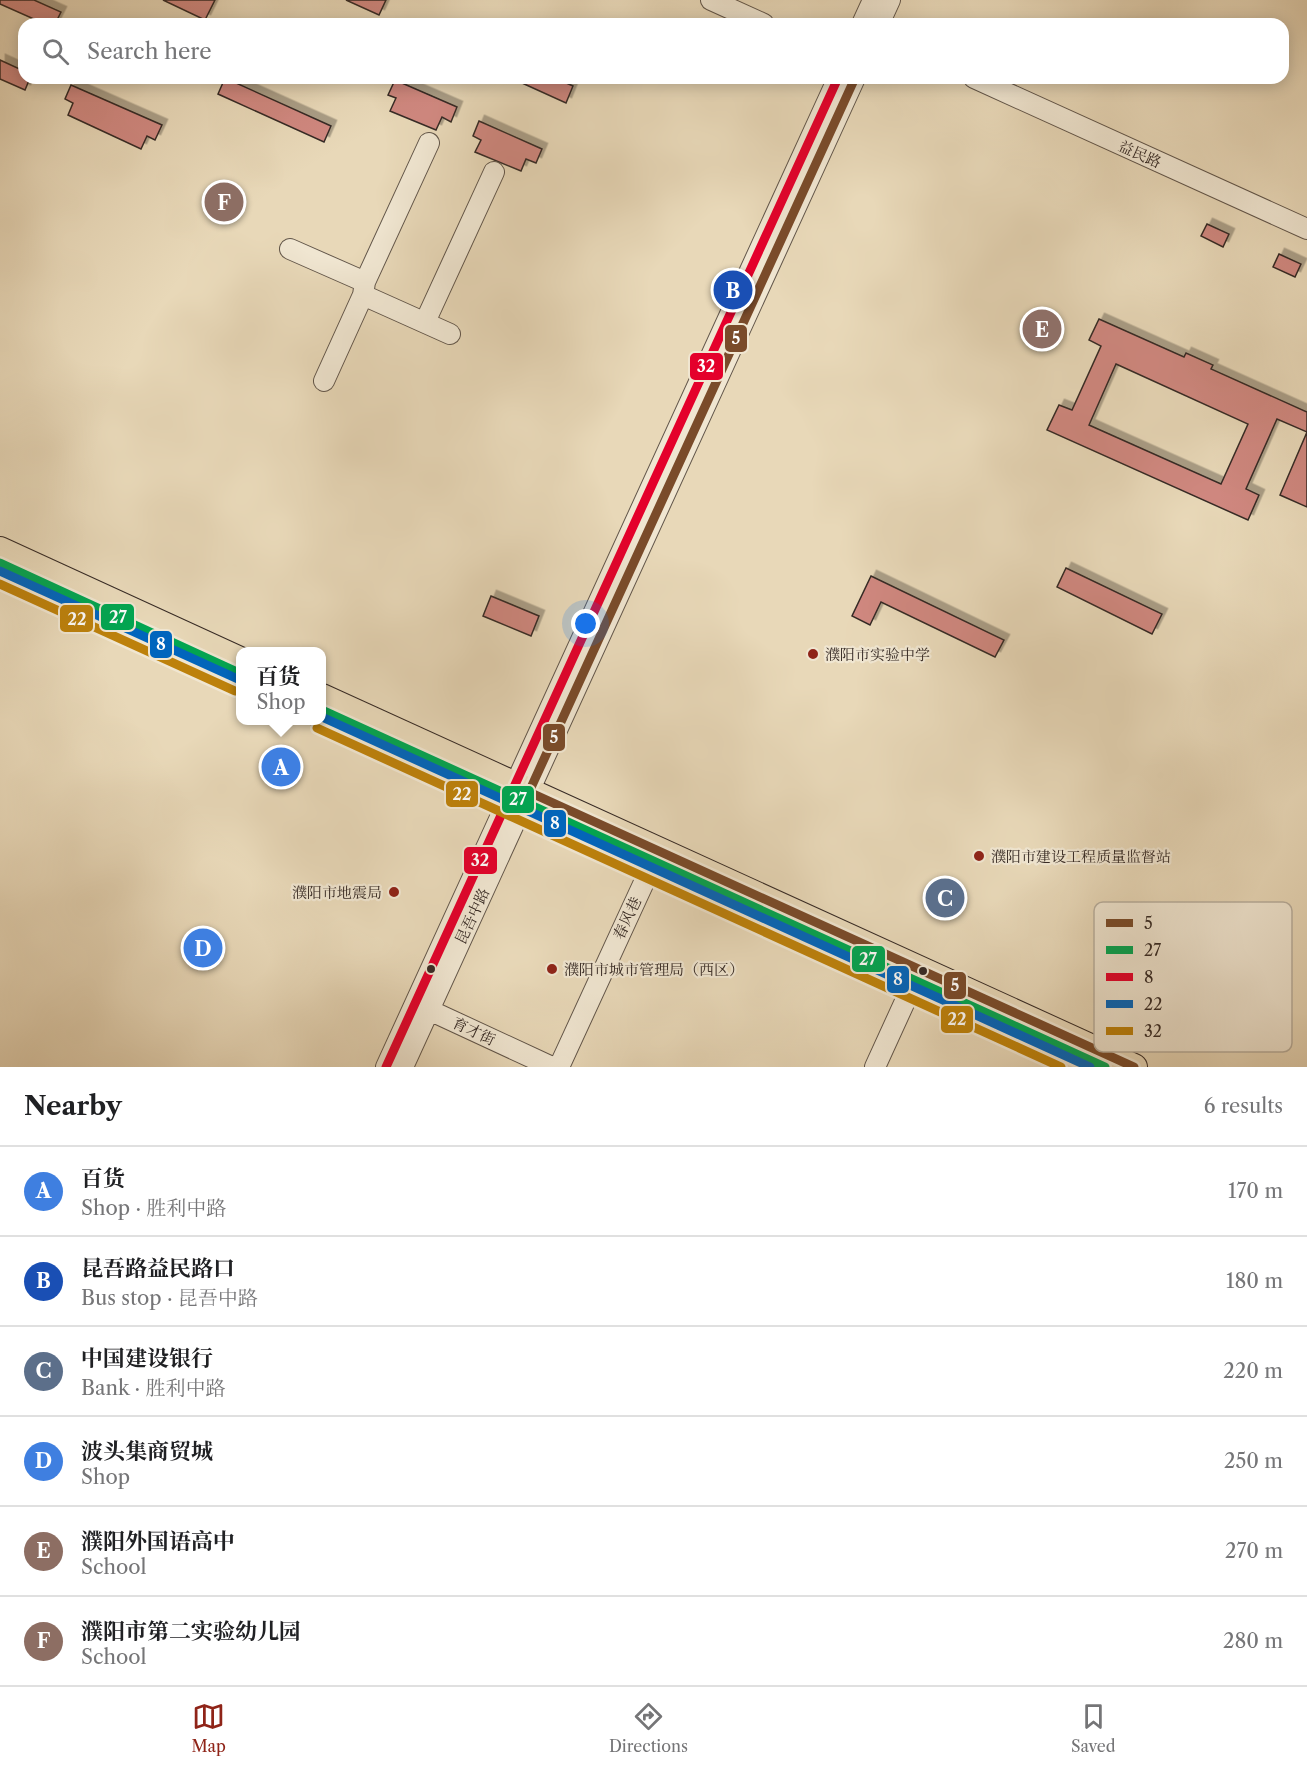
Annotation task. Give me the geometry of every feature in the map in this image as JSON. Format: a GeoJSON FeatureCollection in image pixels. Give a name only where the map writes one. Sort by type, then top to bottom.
{"type":"FeatureCollection","features":[{"type":"Feature","properties":{"kind":"main road"},"geometry":{"type":"LineString","coordinates":[[0,550],[236,658]]}},
{"type":"Feature","properties":{"kind":"main road"},"geometry":{"type":"LineString","coordinates":[[0,571],[236,678]]}},
{"type":"Feature","properties":{"kind":"main road"},"geometry":{"type":"LineString","coordinates":[[326,700],[651,867],[1090,1067]]}},
{"type":"Feature","properties":{"kind":"main road"},"geometry":{"type":"LineString","coordinates":[[326,719],[518,797],[1094,1049]]}},
{"type":"Feature","properties":{"kind":"main road"},"geometry":{"type":"LineString","coordinates":[[1100,1052],[1134,1067]]}},
{"type":"Feature","properties":{"kind":"street"},"geometry":{"type":"LineString","coordinates":[[711,0],[751,18]]}},
{"type":"Feature","properties":{"kind":"street"},"geometry":{"type":"LineString","coordinates":[[865,18],[873,0]]}},
{"type":"Feature","properties":{"kind":"street"},"geometry":{"type":"LineString","coordinates":[[882,18],[890,0]]}},
{"type":"Feature","properties":{"kind":"street","name":"昆吾中路"},"geometry":{"type":"LineString","coordinates":[[403,1067],[518,797],[835,84]]}},
{"type":"Feature","properties":{"kind":"street","name":"昆吾中路"},"geometry":{"type":"LineString","coordinates":[[386,1067],[518,797],[852,84]]}},
{"type":"Feature","properties":{"kind":"street","name":"益民路"},"geometry":{"type":"LineString","coordinates":[[987,84],[1307,229]]}},
{"type":"Feature","properties":{"kind":"street"},"geometry":{"type":"LineString","coordinates":[[324,381],[429,143]]}},
{"type":"Feature","properties":{"kind":"street"},"geometry":{"type":"LineString","coordinates":[[425,322],[494,172]]}},
{"type":"Feature","properties":{"kind":"street"},"geometry":{"type":"LineString","coordinates":[[290,249],[450,334]]}},
{"type":"Feature","properties":{"kind":"street","name":"春风巷"},"geometry":{"type":"LineString","coordinates":[[559,1067],[651,867]]}},
{"type":"Feature","properties":{"kind":"street"},"geometry":{"type":"LineString","coordinates":[[875,1067],[912,986]]}},
{"type":"Feature","properties":{"kind":"street","name":"育才街"},"geometry":{"type":"LineString","coordinates":[[429,1010],[552,1067]]}},
{"type":"Feature","properties":{"kind":"building"},"geometry":{"type":"Polygon","coordinates":[[[0,0],[34,0],[61,12],[58,18],[32,18],[0,4],[0,0]]]}},
{"type":"Feature","properties":{"kind":"building"},"geometry":{"type":"Polygon","coordinates":[[[163,0],[215,0],[206,18],[201,18],[163,0]]]}},
{"type":"Feature","properties":{"kind":"building"},"geometry":{"type":"Polygon","coordinates":[[[346,0],[386,0],[379,15],[346,0]]]}},
{"type":"Feature","properties":{"kind":"building"},"geometry":{"type":"Polygon","coordinates":[[[0,60],[18,68],[18,84],[28,84],[25,90],[0,79],[0,60]]]}},
{"type":"Feature","properties":{"kind":"building"},"geometry":{"type":"Polygon","coordinates":[[[222,84],[238,84],[331,126],[324,142],[218,94],[222,84]]]}},
{"type":"Feature","properties":{"kind":"building"},"geometry":{"type":"Polygon","coordinates":[[[393,84],[404,84],[457,107],[451,122],[442,117],[436,130],[390,111],[396,98],[388,95],[393,84]]]}},
{"type":"Feature","properties":{"kind":"building"},"geometry":{"type":"Polygon","coordinates":[[[524,84],[568,84],[573,86],[566,103],[524,84]]]}},
{"type":"Feature","properties":{"kind":"building"},"geometry":{"type":"Polygon","coordinates":[[[71,85],[162,125],[155,140],[147,136],[141,149],[68,115],[73,103],[65,99],[71,85]]]}},
{"type":"Feature","properties":{"kind":"building"},"geometry":{"type":"Polygon","coordinates":[[[479,121],[542,149],[536,163],[526,159],[521,171],[475,152],[481,140],[473,136],[479,121]]]}},
{"type":"Feature","properties":{"kind":"building"},"geometry":{"type":"Polygon","coordinates":[[[1207,224],[1229,234],[1223,247],[1201,236],[1207,224]]]}},
{"type":"Feature","properties":{"kind":"building"},"geometry":{"type":"Polygon","coordinates":[[[1279,254],[1301,264],[1295,277],[1273,267],[1279,254]]]}},
{"type":"Feature","properties":{"kind":"building"},"geometry":{"type":"Polygon","coordinates":[[[1099,319],[1184,357],[1186,353],[1213,365],[1211,369],[1307,412],[1307,432],[1277,419],[1246,489],[1259,495],[1248,520],[1047,430],[1059,405],[1072,410],[1101,346],[1089,340],[1099,319]],[[1116,364],[1089,425],[1221,484],[1248,424],[1116,364]]]}},
{"type":"Feature","properties":{"kind":"building"},"geometry":{"type":"Polygon","coordinates":[[[1307,432],[1307,507],[1280,495],[1307,432]]]}},
{"type":"Feature","properties":{"kind":"building"},"geometry":{"type":"Polygon","coordinates":[[[1066,568],[1162,614],[1152,634],[1057,587],[1066,568]]]}},
{"type":"Feature","properties":{"kind":"building"},"geometry":{"type":"Polygon","coordinates":[[[871,576],[1004,640],[995,657],[881,602],[870,625],[852,616],[871,576]]]}},
{"type":"Feature","properties":{"kind":"building"},"geometry":{"type":"Polygon","coordinates":[[[491,596],[539,616],[531,636],[483,616],[491,596]]]}},
{"type":"Feature","properties":{"kind":"transit line","name":"32"},"geometry":{"type":"LineString","coordinates":[[386,1067],[835,84]]}},
{"type":"Feature","properties":{"kind":"transit line","name":"5"},"geometry":{"type":"LineString","coordinates":[[852,84],[529,792],[1094,1049]]}},
{"type":"Feature","properties":{"kind":"transit line","name":"27"},"geometry":{"type":"LineString","coordinates":[[0,563],[235,671]]}},
{"type":"Feature","properties":{"kind":"transit line","name":"8"},"geometry":{"type":"LineString","coordinates":[[0,571],[236,678]]}},
{"type":"Feature","properties":{"kind":"transit line","name":"22"},"geometry":{"type":"LineString","coordinates":[[0,584],[235,691]]}},
{"type":"Feature","properties":{"kind":"transit line","name":"27"},"geometry":{"type":"LineString","coordinates":[[326,712],[1105,1067]]}},
{"type":"Feature","properties":{"kind":"transit line","name":"8"},"geometry":{"type":"LineString","coordinates":[[326,719],[1090,1067]]}},
{"type":"Feature","properties":{"kind":"transit line","name":"22"},"geometry":{"type":"LineString","coordinates":[[317,728],[1061,1067]]}},
{"type":"Feature","properties":{"kind":"transit line","name":"5"},"geometry":{"type":"LineString","coordinates":[[1101,1052],[1134,1067]]}},
{"type":"Feature","properties":{"kind":"place","name":"濮阳市第二实验幼儿园"},"geometry":{"type":"Point","coordinates":[224,202]}},
{"type":"Feature","properties":{"kind":"place","name":"昆吾路益民路口"},"geometry":{"type":"Point","coordinates":[733,290]}},
{"type":"Feature","properties":{"kind":"place","name":"濮阳外国语高中"},"geometry":{"type":"Point","coordinates":[1042,329]}},
{"type":"Feature","properties":{"kind":"place","name":"濮阳市实验中学"},"geometry":{"type":"Point","coordinates":[813,654]}},
{"type":"Feature","properties":{"kind":"place","name":"百货"},"geometry":{"type":"Point","coordinates":[281,767]}},
{"type":"Feature","properties":{"kind":"place","name":"濮阳市建设工程质量监督站"},"geometry":{"type":"Point","coordinates":[979,856]}},
{"type":"Feature","properties":{"kind":"place","name":"濮阳市地震局"},"geometry":{"type":"Point","coordinates":[394,892]}},
{"type":"Feature","properties":{"kind":"place","name":"中国建设银行"},"geometry":{"type":"Point","coordinates":[945,898]}},
{"type":"Feature","properties":{"kind":"place","name":"波头集商贸城"},"geometry":{"type":"Point","coordinates":[203,948]}},
{"type":"Feature","properties":{"kind":"place","name":"濮阳市城市管理局（西区）"},"geometry":{"type":"Point","coordinates":[552,969]}}]}
